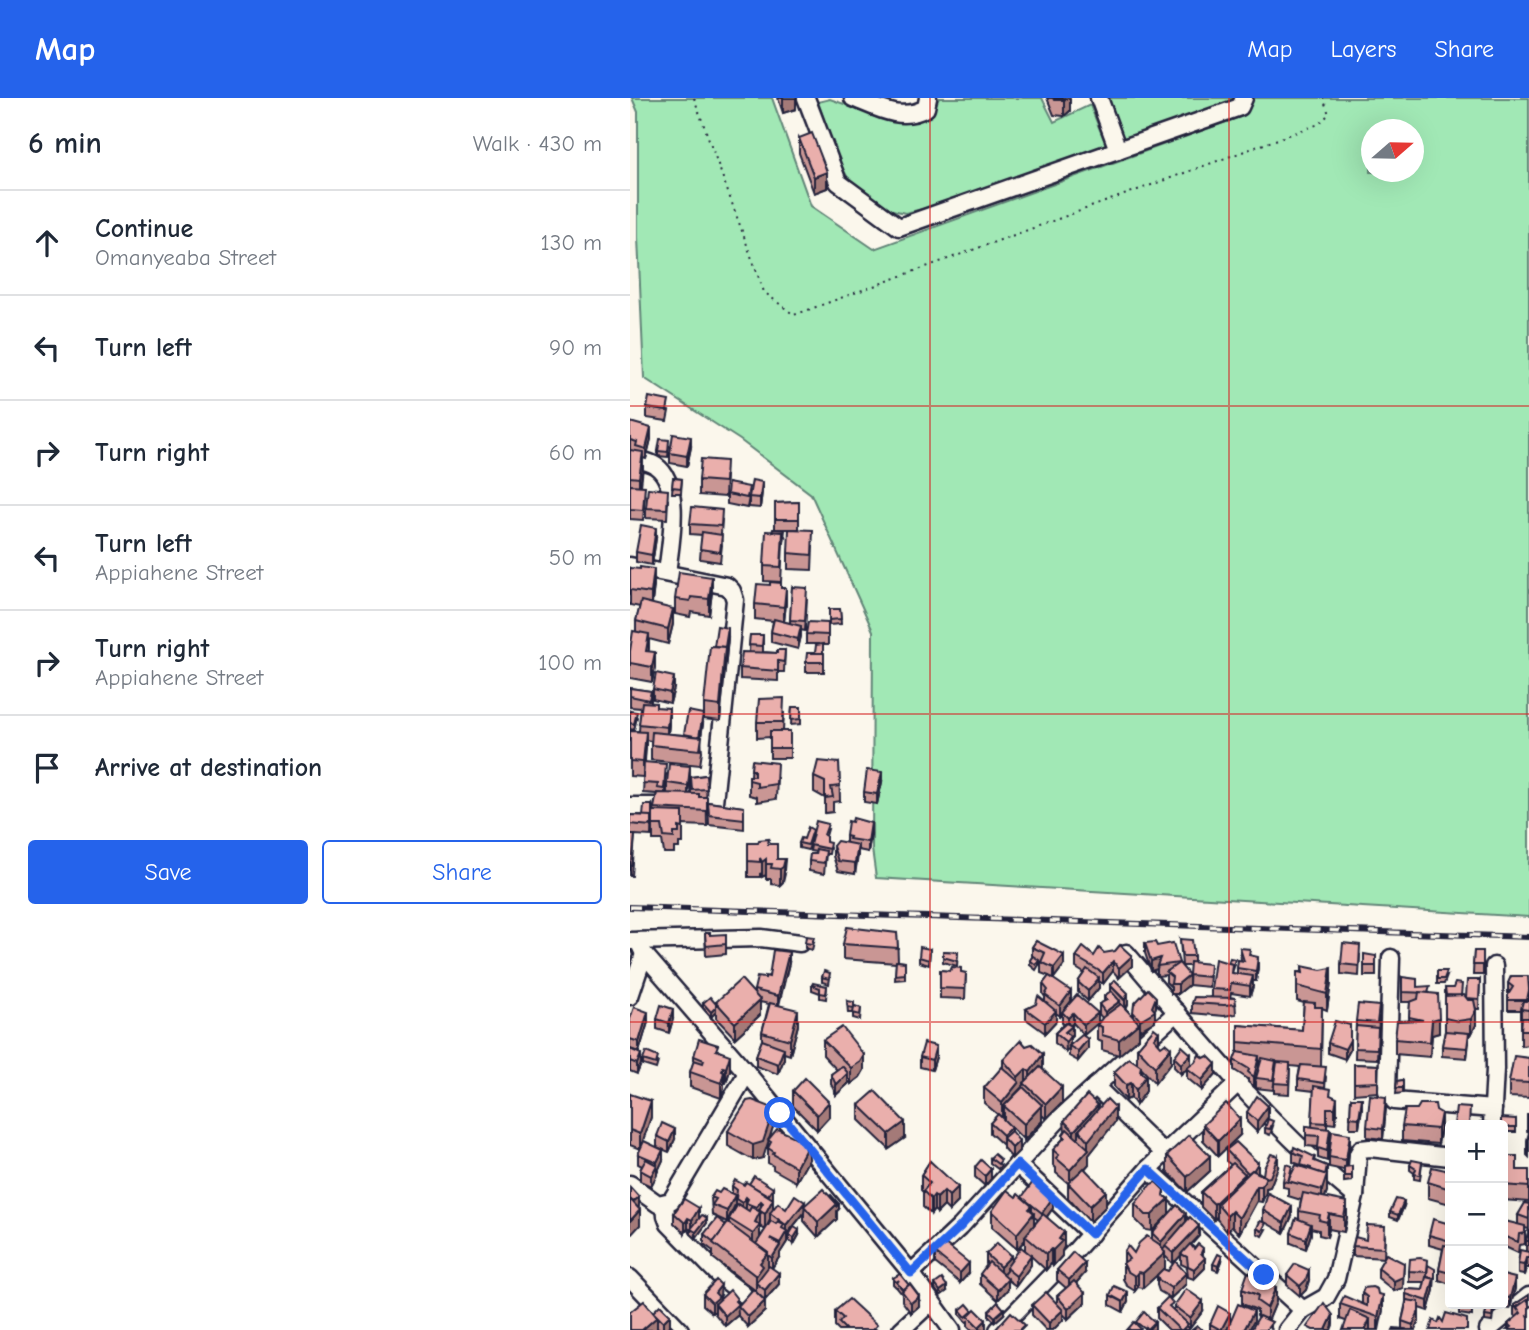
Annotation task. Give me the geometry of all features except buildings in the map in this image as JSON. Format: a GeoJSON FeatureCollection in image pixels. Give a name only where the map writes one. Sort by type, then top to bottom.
{"type":"FeatureCollection","features":[{"type":"Feature","properties":{"kind":"street"},"geometry":{"type":"LineString","coordinates":[[806,98],[838,182],[899,227],[1240,107],[1244,98]]}},
{"type":"Feature","properties":{"kind":"street"},"geometry":{"type":"LineString","coordinates":[[853,98],[899,116],[915,114],[926,108],[928,98]]}},
{"type":"Feature","properties":{"kind":"street"},"geometry":{"type":"LineString","coordinates":[[1099,98],[1118,150]]}},
{"type":"Feature","properties":{"kind":"street"},"geometry":{"type":"LineString","coordinates":[[630,457],[654,464],[660,470],[672,497],[674,511],[667,573]]}},
{"type":"Feature","properties":{"kind":"street"},"geometry":{"type":"LineString","coordinates":[[630,566],[727,586],[735,600],[714,802],[707,805],[630,806]]}},
{"type":"Feature","properties":{"kind":"street"},"geometry":{"type":"LineString","coordinates":[[637,946],[761,938],[800,943]]}},
{"type":"Feature","properties":{"kind":"street"},"geometry":{"type":"LineString","coordinates":[[630,996],[637,946]]}},
{"type":"Feature","properties":{"kind":"street"},"geometry":{"type":"LineString","coordinates":[[637,946],[747,1073],[911,1273],[952,1330]]}},
{"type":"Feature","properties":{"kind":"street"},"geometry":{"type":"LineString","coordinates":[[1126,953],[1238,1083],[1329,1175],[1355,1196]]}},
{"type":"Feature","properties":{"kind":"street"},"geometry":{"type":"LineString","coordinates":[[1391,958],[1387,1091],[1390,1097],[1394,1101],[1492,1117],[1494,967]]}},
{"type":"Feature","properties":{"kind":"street"},"geometry":{"type":"LineString","coordinates":[[911,1273],[969,1217],[1057,1121],[1177,1012]]}},
{"type":"Feature","properties":{"kind":"street"},"geometry":{"type":"LineString","coordinates":[[630,1184],[658,1204],[671,1201],[747,1073]]}},
{"type":"Feature","properties":{"kind":"street"},"geometry":{"type":"LineString","coordinates":[[998,1330],[1091,1234],[1148,1169],[1238,1083]]}},
{"type":"Feature","properties":{"kind":"street"},"geometry":{"type":"LineString","coordinates":[[1095,1086],[1164,1153]]}},
{"type":"Feature","properties":{"kind":"street"},"geometry":{"type":"LineString","coordinates":[[1287,1330],[1303,1310],[1326,1297],[1336,1279],[1355,1196],[1358,1154],[1361,1149],[1445,1156]]}},
{"type":"Feature","properties":{"kind":"street"},"geometry":{"type":"LineString","coordinates":[[1017,1164],[1091,1234]]}},
{"type":"Feature","properties":{"kind":"street"},"geometry":{"type":"LineString","coordinates":[[1148,1169],[1303,1310]]}},
{"type":"Feature","properties":{"kind":"street"},"geometry":{"type":"LineString","coordinates":[[665,1203],[669,1224],[721,1277],[743,1294]]}},
{"type":"Feature","properties":{"kind":"street"},"geometry":{"type":"LineString","coordinates":[[630,1278],[680,1330]]}},
{"type":"Feature","properties":{"kind":"street"},"geometry":{"type":"LineString","coordinates":[[1488,1330],[1529,1296]]}},
{"type":"Feature","properties":{"kind":"street"},"geometry":{"type":"LineString","coordinates":[[901,1330],[930,1303]]}},
{"type":"Feature","properties":{"kind":"green space"},"geometry":{"type":"Polygon","coordinates":[[[632,98],[772,98],[811,206],[874,249],[1243,116],[1250,98],[1529,98],[1529,917],[876,878],[872,849],[873,631],[811,494],[740,440],[644,378],[638,237],[638,112],[632,98]]]}},
{"type":"Feature","properties":{"kind":"green space"},"geometry":{"type":"Polygon","coordinates":[[[939,98],[1042,98],[1054,122],[1090,105],[1107,147],[949,203],[905,213],[880,207],[853,187],[838,160],[818,102],[830,99],[898,123],[931,115],[939,98]]]}},
{"type":"Feature","properties":{"kind":"green space"},"geometry":{"type":"Polygon","coordinates":[[[1102,98],[1235,98],[1232,102],[1123,145],[1102,98]]]}},
{"type":"Feature","properties":{"kind":"railway"},"geometry":{"type":"LineString","coordinates":[[630,907],[1529,937]]}},
{"type":"Feature","properties":{"kind":"route"},"geometry":{"type":"LineString","coordinates":[[780,1113],[911,1273],[960,1227],[1017,1164],[1091,1234],[1148,1169],[1264,1275]]}}]}
